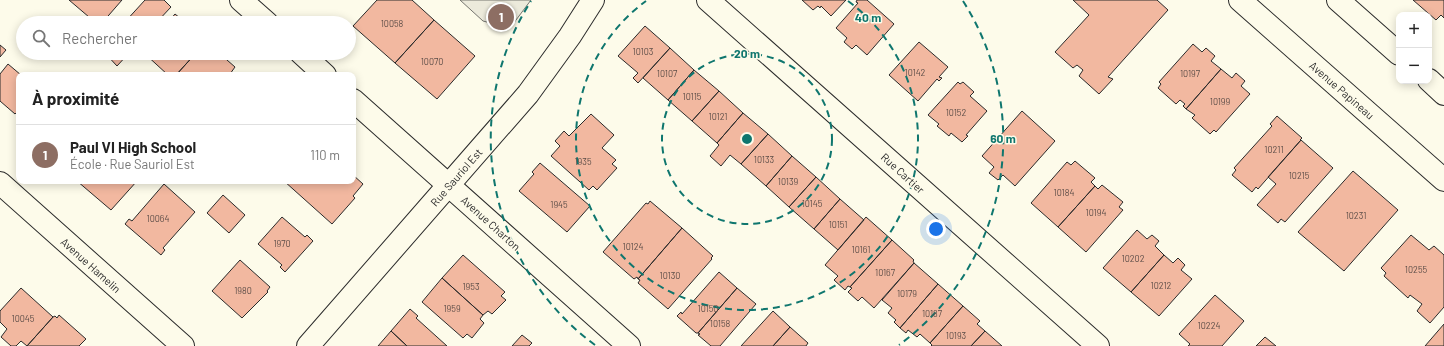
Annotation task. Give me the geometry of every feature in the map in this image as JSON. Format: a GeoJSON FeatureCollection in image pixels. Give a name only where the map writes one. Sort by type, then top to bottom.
{"type":"FeatureCollection","features":[{"type":"Feature","properties":{"kind":"street"},"geometry":{"type":"LineString","coordinates":[[241,0],[259,16]]}},
{"type":"Feature","properties":{"kind":"street","name":"Rue Sauriol Est"},"geometry":{"type":"LineString","coordinates":[[308,346],[528,94],[570,36],[593,0]]}},
{"type":"Feature","properties":{"kind":"street","name":"Rue Cartier"},"geometry":{"type":"LineString","coordinates":[[708,0],[1098,346]]}},
{"type":"Feature","properties":{"kind":"street","name":"Avenue Papineau"},"geometry":{"type":"LineString","coordinates":[[1240,0],[1444,180]]}},
{"type":"Feature","properties":{"kind":"street"},"geometry":{"type":"LineString","coordinates":[[1338,0],[1396,51]]}},
{"type":"Feature","properties":{"kind":"street"},"geometry":{"type":"LineString","coordinates":[[309,60],[322,72]]}},
{"type":"Feature","properties":{"kind":"street"},"geometry":{"type":"LineString","coordinates":[[1432,83],[1444,94]]}},
{"type":"Feature","properties":{"kind":"street","name":"Avenue Charton"},"geometry":{"type":"LineString","coordinates":[[356,103],[629,346]]}},
{"type":"Feature","properties":{"kind":"street","name":"Avenue Hamelin"},"geometry":{"type":"LineString","coordinates":[[0,183],[183,346]]}},
{"type":"Feature","properties":{"kind":"shaded area"},"geometry":{"type":"Polygon","coordinates":[[[460,0],[531,0],[510,28],[483,21],[460,0]]]}},
{"type":"Feature","properties":{"kind":"building"},"geometry":{"type":"Polygon","coordinates":[[[69,0],[122,0],[108,16],[88,16],[69,0]]]}},
{"type":"Feature","properties":{"kind":"building"},"geometry":{"type":"Polygon","coordinates":[[[145,0],[164,0],[171,7],[163,16],[130,16],[145,0]]]}},
{"type":"Feature","properties":{"kind":"building"},"geometry":{"type":"Polygon","coordinates":[[[377,0],[412,0],[434,20],[395,63],[356,29],[356,23],[377,0]]]}},
{"type":"Feature","properties":{"kind":"building"},"geometry":{"type":"Polygon","coordinates":[[[802,0],[846,0],[831,16],[821,6],[820,8],[818,6],[813,10],[802,0]]]}},
{"type":"Feature","properties":{"kind":"building"},"geometry":{"type":"Polygon","coordinates":[[[857,0],[867,0],[894,24],[867,55],[856,45],[852,49],[844,42],[847,38],[836,28],[858,3],[856,2],[857,0]]]}},
{"type":"Feature","properties":{"kind":"building"},"geometry":{"type":"Polygon","coordinates":[[[1073,0],[1157,0],[1168,10],[1108,77],[1113,79],[1099,94],[1079,76],[1083,70],[1077,65],[1073,68],[1055,52],[1089,15],[1073,0]]]}},
{"type":"Feature","properties":{"kind":"building"},"geometry":{"type":"Polygon","coordinates":[[[1413,0],[1444,0],[1444,18],[1441,15],[1436,20],[1432,17],[1432,12],[1427,12],[1413,0]]]}},
{"type":"Feature","properties":{"kind":"building"},"geometry":{"type":"Polygon","coordinates":[[[434,20],[475,56],[437,99],[395,63],[434,20]]]}},
{"type":"Feature","properties":{"kind":"building"},"geometry":{"type":"Polygon","coordinates":[[[645,26],[670,48],[638,83],[633,78],[638,73],[618,56],[645,26]]]}},
{"type":"Feature","properties":{"kind":"building"},"geometry":{"type":"Polygon","coordinates":[[[919,42],[948,67],[939,77],[942,78],[939,81],[937,79],[918,101],[889,75],[919,42]]]}},
{"type":"Feature","properties":{"kind":"building"},"geometry":{"type":"Polygon","coordinates":[[[1193,44],[1202,52],[1206,48],[1215,56],[1211,61],[1221,69],[1186,109],[1183,106],[1185,104],[1180,100],[1176,104],[1158,88],[1161,84],[1159,82],[1193,44]]]}},
{"type":"Feature","properties":{"kind":"building"},"geometry":{"type":"Polygon","coordinates":[[[0,45],[6,50],[0,57],[0,45]]]}},
{"type":"Feature","properties":{"kind":"building"},"geometry":{"type":"Polygon","coordinates":[[[670,48],[694,70],[668,100],[643,78],[670,48]]]}},
{"type":"Feature","properties":{"kind":"building"},"geometry":{"type":"Polygon","coordinates":[[[111,60],[123,60],[117,66],[111,60]]]}},
{"type":"Feature","properties":{"kind":"building"},"geometry":{"type":"Polygon","coordinates":[[[152,60],[190,60],[179,72],[165,72],[152,60]]]}},
{"type":"Feature","properties":{"kind":"building"},"geometry":{"type":"Polygon","coordinates":[[[190,60],[227,60],[235,67],[231,72],[179,72],[190,60]]]}},
{"type":"Feature","properties":{"kind":"building"},"geometry":{"type":"Polygon","coordinates":[[[8,64],[17,72],[16,72],[15,114],[0,101],[0,74],[8,64]]]}},
{"type":"Feature","properties":{"kind":"building"},"geometry":{"type":"Polygon","coordinates":[[[1221,69],[1232,78],[1236,73],[1245,81],[1241,86],[1250,94],[1216,132],[1214,130],[1210,134],[1192,118],[1195,115],[1186,109],[1221,69]]]}},
{"type":"Feature","properties":{"kind":"building"},"geometry":{"type":"Polygon","coordinates":[[[694,70],[719,91],[692,121],[668,100],[694,70]]]}},
{"type":"Feature","properties":{"kind":"building"},"geometry":{"type":"Polygon","coordinates":[[[958,82],[960,84],[963,82],[974,92],[970,96],[987,111],[966,135],[968,136],[962,142],[951,133],[949,136],[937,126],[939,124],[928,115],[958,82]]]}},
{"type":"Feature","properties":{"kind":"building"},"geometry":{"type":"Polygon","coordinates":[[[719,91],[743,113],[717,143],[692,121],[719,91]]]}},
{"type":"Feature","properties":{"kind":"building"},"geometry":{"type":"Polygon","coordinates":[[[1022,111],[1055,141],[1015,186],[1003,175],[998,180],[989,173],[994,167],[982,156],[1022,111]]]}},
{"type":"Feature","properties":{"kind":"building"},"geometry":{"type":"Polygon","coordinates":[[[743,113],[768,134],[741,164],[730,155],[721,166],[710,156],[719,145],[717,143],[743,113]]]}},
{"type":"Feature","properties":{"kind":"building"},"geometry":{"type":"Polygon","coordinates":[[[591,114],[614,135],[602,148],[616,160],[612,164],[617,168],[597,190],[593,186],[589,190],[551,156],[560,146],[555,141],[564,131],[569,136],[591,114]]]}},
{"type":"Feature","properties":{"kind":"building"},"geometry":{"type":"Polygon","coordinates":[[[1277,116],[1302,138],[1258,189],[1256,187],[1252,192],[1232,175],[1236,170],[1234,168],[1272,126],[1270,124],[1277,116]]]}},
{"type":"Feature","properties":{"kind":"building"},"geometry":{"type":"Polygon","coordinates":[[[768,134],[792,156],[766,186],[741,164],[768,134]]]}},
{"type":"Feature","properties":{"kind":"building"},"geometry":{"type":"Polygon","coordinates":[[[1301,140],[1333,168],[1285,222],[1281,219],[1278,223],[1257,205],[1276,184],[1268,177],[1301,140]]]}},
{"type":"Feature","properties":{"kind":"building"},"geometry":{"type":"Polygon","coordinates":[[[792,156],[816,177],[789,207],[766,186],[792,156]]]}},
{"type":"Feature","properties":{"kind":"building"},"geometry":{"type":"Polygon","coordinates":[[[1075,161],[1095,178],[1091,182],[1095,186],[1058,227],[1031,203],[1067,162],[1071,165],[1075,161]]]}},
{"type":"Feature","properties":{"kind":"building"},"geometry":{"type":"Polygon","coordinates":[[[540,163],[590,206],[567,232],[519,191],[534,174],[532,172],[540,163]]]}},
{"type":"Feature","properties":{"kind":"building"},"geometry":{"type":"Polygon","coordinates":[[[1353,171],[1398,210],[1344,271],[1298,232],[1353,171]]]}},
{"type":"Feature","properties":{"kind":"building"},"geometry":{"type":"Polygon","coordinates":[[[816,177],[840,199],[814,229],[789,207],[816,177]]]}},
{"type":"Feature","properties":{"kind":"building"},"geometry":{"type":"Polygon","coordinates":[[[356,178],[363,184],[353,196],[355,198],[332,224],[287,184],[356,184],[356,178]]]}},
{"type":"Feature","properties":{"kind":"building"},"geometry":{"type":"Polygon","coordinates":[[[81,184],[134,184],[111,210],[81,184]]]}},
{"type":"Feature","properties":{"kind":"building"},"geometry":{"type":"Polygon","coordinates":[[[164,184],[195,212],[163,248],[165,250],[161,255],[125,224],[129,219],[132,221],[164,184]]]}},
{"type":"Feature","properties":{"kind":"building"},"geometry":{"type":"Polygon","coordinates":[[[1102,185],[1123,202],[1119,207],[1123,210],[1086,252],[1058,227],[1095,186],[1098,189],[1102,185]]]}},
{"type":"Feature","properties":{"kind":"building"},"geometry":{"type":"Polygon","coordinates":[[[223,195],[245,215],[229,233],[207,213],[223,195]]]}},
{"type":"Feature","properties":{"kind":"building"},"geometry":{"type":"Polygon","coordinates":[[[840,199],[864,220],[838,250],[814,229],[840,199]]]}},
{"type":"Feature","properties":{"kind":"building"},"geometry":{"type":"Polygon","coordinates":[[[650,201],[682,228],[638,279],[637,277],[634,279],[603,252],[646,203],[648,204],[650,201]]]}},
{"type":"Feature","properties":{"kind":"building"},"geometry":{"type":"Polygon","coordinates":[[[282,217],[305,237],[307,235],[313,241],[285,272],[280,267],[282,265],[258,244],[282,217]]]}},
{"type":"Feature","properties":{"kind":"building"},"geometry":{"type":"Polygon","coordinates":[[[866,217],[892,240],[850,287],[848,286],[845,290],[834,280],[838,276],[825,265],[866,217]]]}},
{"type":"Feature","properties":{"kind":"building"},"geometry":{"type":"Polygon","coordinates":[[[682,228],[713,256],[668,309],[638,283],[640,280],[638,279],[682,228]]]}},
{"type":"Feature","properties":{"kind":"building"},"geometry":{"type":"Polygon","coordinates":[[[1137,230],[1147,239],[1152,235],[1159,241],[1155,246],[1164,255],[1131,292],[1103,268],[1137,230]]]}},
{"type":"Feature","properties":{"kind":"building"},"geometry":{"type":"Polygon","coordinates":[[[1411,235],[1429,250],[1434,246],[1444,255],[1444,307],[1430,323],[1417,311],[1422,304],[1410,295],[1408,298],[1384,276],[1386,273],[1381,268],[1411,235]]]}},
{"type":"Feature","properties":{"kind":"building"},"geometry":{"type":"Polygon","coordinates":[[[892,240],[914,260],[914,263],[874,308],[862,297],[858,301],[848,292],[852,288],[850,287],[892,240]]]}},
{"type":"Feature","properties":{"kind":"building"},"geometry":{"type":"Polygon","coordinates":[[[463,255],[505,292],[501,296],[506,300],[492,314],[488,311],[483,315],[442,278],[463,255]]]}},
{"type":"Feature","properties":{"kind":"building"},"geometry":{"type":"Polygon","coordinates":[[[1164,255],[1173,263],[1178,258],[1185,265],[1181,270],[1192,279],[1159,316],[1131,292],[1164,255]]]}},
{"type":"Feature","properties":{"kind":"building"},"geometry":{"type":"Polygon","coordinates":[[[240,260],[270,287],[267,291],[268,292],[242,318],[212,291],[240,260]]]}},
{"type":"Feature","properties":{"kind":"building"},"geometry":{"type":"Polygon","coordinates":[[[914,263],[938,284],[900,328],[894,322],[896,320],[888,313],[892,308],[882,300],[914,263]]]}},
{"type":"Feature","properties":{"kind":"building"},"geometry":{"type":"Polygon","coordinates":[[[719,272],[737,288],[698,333],[696,333],[677,316],[681,312],[682,314],[719,272]]]}},
{"type":"Feature","properties":{"kind":"building"},"geometry":{"type":"Polygon","coordinates":[[[442,278],[483,315],[480,319],[484,323],[472,338],[467,334],[463,338],[422,302],[442,278]]]}},
{"type":"Feature","properties":{"kind":"building"},"geometry":{"type":"Polygon","coordinates":[[[938,284],[963,306],[930,343],[920,334],[917,337],[908,330],[906,333],[900,328],[938,284]]]}},
{"type":"Feature","properties":{"kind":"building"},"geometry":{"type":"Polygon","coordinates":[[[21,288],[53,317],[27,346],[21,341],[16,346],[11,346],[1,337],[7,329],[0,322],[0,311],[21,288]]]}},
{"type":"Feature","properties":{"kind":"building"},"geometry":{"type":"Polygon","coordinates":[[[737,288],[756,304],[720,346],[711,346],[698,335],[700,334],[698,333],[737,288]]]}},
{"type":"Feature","properties":{"kind":"building"},"geometry":{"type":"Polygon","coordinates":[[[1215,295],[1244,321],[1222,346],[1188,346],[1190,344],[1179,334],[1215,295]]]}},
{"type":"Feature","properties":{"kind":"building"},"geometry":{"type":"Polygon","coordinates":[[[963,306],[980,321],[977,324],[985,331],[971,346],[931,346],[932,345],[930,343],[963,306]]]}},
{"type":"Feature","properties":{"kind":"building"},"geometry":{"type":"Polygon","coordinates":[[[410,309],[418,316],[416,318],[447,346],[407,346],[391,331],[410,309]]]}},
{"type":"Feature","properties":{"kind":"building"},"geometry":{"type":"Polygon","coordinates":[[[773,311],[790,327],[773,346],[741,346],[773,311]]]}},
{"type":"Feature","properties":{"kind":"building"},"geometry":{"type":"Polygon","coordinates":[[[59,315],[86,339],[79,346],[27,346],[53,317],[55,316],[57,318],[59,315]]]}},
{"type":"Feature","properties":{"kind":"building"},"geometry":{"type":"Polygon","coordinates":[[[1444,324],[1444,346],[1425,346],[1444,324]]]}},
{"type":"Feature","properties":{"kind":"building"},"geometry":{"type":"Polygon","coordinates":[[[790,327],[808,343],[806,346],[773,346],[790,327]]]}},
{"type":"Feature","properties":{"kind":"building"},"geometry":{"type":"Polygon","coordinates":[[[391,331],[407,346],[378,346],[391,331]]]}},
{"type":"Feature","properties":{"kind":"building"},"geometry":{"type":"Polygon","coordinates":[[[985,331],[1002,346],[971,346],[985,331]]]}},
{"type":"Feature","properties":{"kind":"building"},"geometry":{"type":"Polygon","coordinates":[[[522,335],[532,343],[529,346],[512,346],[522,335]]]}},
{"type":"Feature","properties":{"kind":"building"},"geometry":{"type":"Polygon","coordinates":[[[1265,337],[1276,346],[1256,346],[1265,337]]]}},
{"type":"Feature","properties":{"kind":"place","name":"Paul VI High School"},"geometry":{"type":"Point","coordinates":[501,17]}}]}
